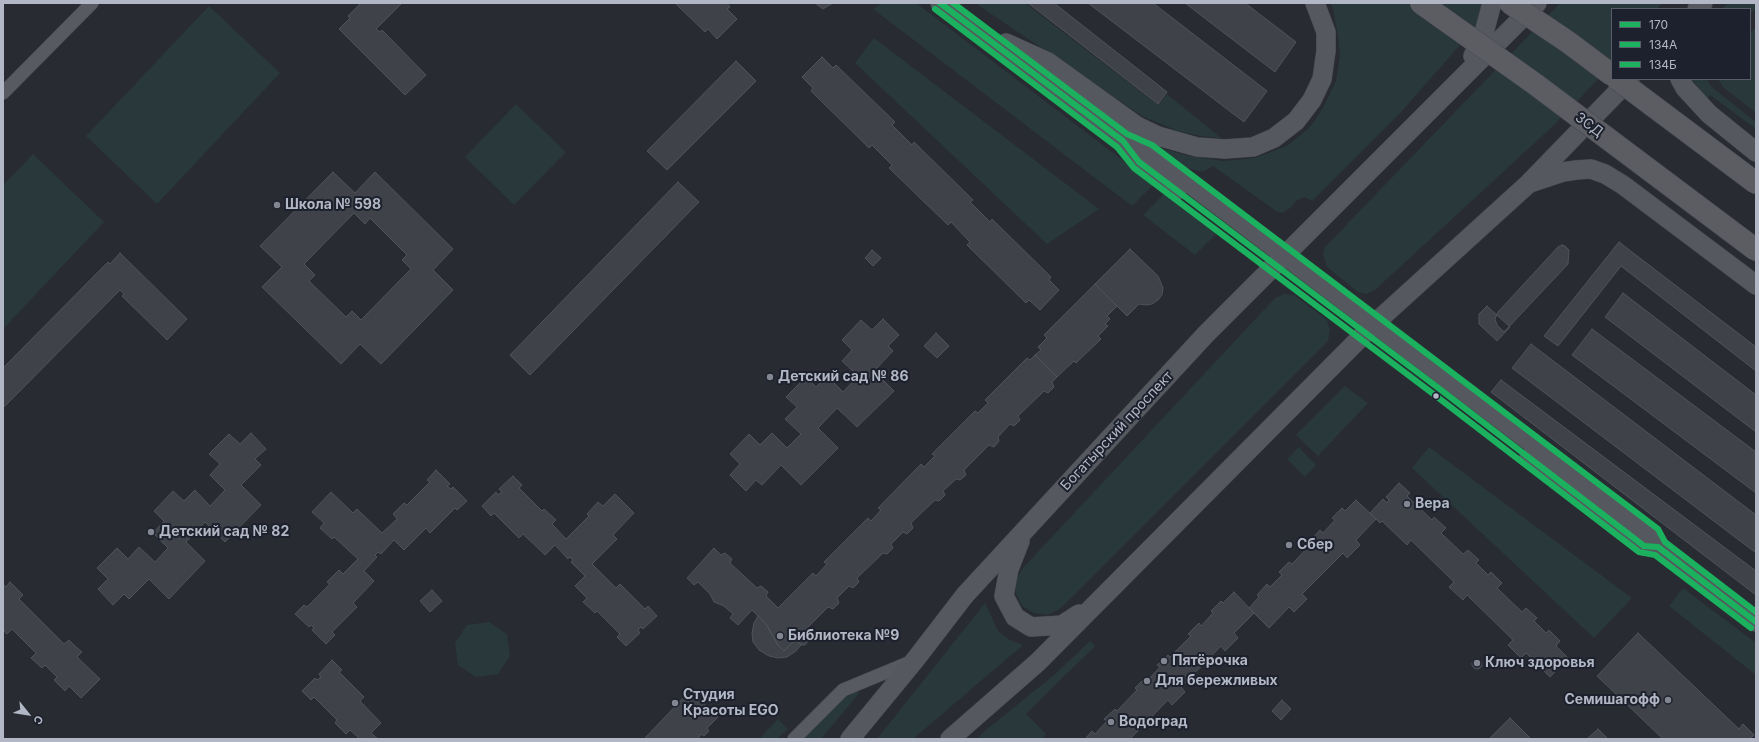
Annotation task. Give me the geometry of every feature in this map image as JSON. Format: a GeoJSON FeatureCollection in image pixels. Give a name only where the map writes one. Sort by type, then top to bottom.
{"type":"FeatureCollection","features":[{"type":"Feature","properties":{"kind":"highway","name":"ЗСД"},"geometry":{"type":"LineString","coordinates":[[1421,3],[1535,84],[1756,250]]}},
{"type":"Feature","properties":{"kind":"highway"},"geometry":{"type":"LineString","coordinates":[[1510,3],[1568,42],[1611,74]]}},
{"type":"Feature","properties":{"kind":"highway"},"geometry":{"type":"LineString","coordinates":[[1618,80],[1756,183]]}},
{"type":"Feature","properties":{"kind":"main road"},"geometry":{"type":"LineString","coordinates":[[940,3],[1123,141],[1139,162],[1280,260],[1370,328],[1644,546],[1658,548],[1756,622]]}},
{"type":"Feature","properties":{"kind":"main road"},"geometry":{"type":"LineString","coordinates":[[970,26],[1048,62],[1137,126],[1158,136],[1177,142],[1197,147],[1224,149],[1254,147],[1274,138],[1296,121],[1312,100],[1322,80],[1326,51],[1326,32],[1315,3]]}},
{"type":"Feature","properties":{"kind":"main road"},"geometry":{"type":"LineString","coordinates":[[1466,73],[1485,29],[1492,3]]}},
{"type":"Feature","properties":{"kind":"main road","name":"Богатырский проспект"},"geometry":{"type":"LineString","coordinates":[[850,739],[915,660],[964,595],[1206,334],[1537,3]]}},
{"type":"Feature","properties":{"kind":"main road"},"geometry":{"type":"LineString","coordinates":[[954,737],[1038,662],[1102,600],[1370,328],[1527,185],[1629,80]]}},
{"type":"Feature","properties":{"kind":"main road"},"geometry":{"type":"LineString","coordinates":[[1681,80],[1685,88],[1709,114],[1756,152]]}},
{"type":"Feature","properties":{"kind":"main road"},"geometry":{"type":"LineString","coordinates":[[1527,185],[1570,171],[1590,170],[1605,174],[1623,185],[1756,285]]}},
{"type":"Feature","properties":{"kind":"main road"},"geometry":{"type":"LineString","coordinates":[[1025,529],[1008,569],[1004,596],[1014,617],[1031,627],[1062,625],[1102,600]]}},
{"type":"Feature","properties":{"kind":"street"},"geometry":{"type":"LineString","coordinates":[[3,93],[92,3]]}},
{"type":"Feature","properties":{"kind":"street"},"geometry":{"type":"LineString","coordinates":[[794,739],[843,690],[915,660]]}},
{"type":"Feature","properties":{"kind":"shaded area"},"geometry":{"type":"Polygon","coordinates":[[[882,3],[916,3],[1154,184],[1132,206],[873,9],[882,3]]]}},
{"type":"Feature","properties":{"kind":"shaded area"},"geometry":{"type":"Polygon","coordinates":[[[975,3],[1025,3],[1158,105],[1167,94],[1221,138],[1200,136],[1178,131],[1142,116],[975,3]]]}},
{"type":"Feature","properties":{"kind":"shaded area"},"geometry":{"type":"Polygon","coordinates":[[[1330,3],[1483,3],[1477,26],[1402,111],[1312,201],[1305,197],[1297,200],[1283,213],[1276,211],[1213,166],[1203,172],[1184,167],[1156,147],[1190,156],[1223,161],[1255,158],[1287,146],[1310,127],[1323,108],[1336,81],[1340,55],[1333,8],[1330,3]]]}},
{"type":"Feature","properties":{"kind":"shaded area"},"geometry":{"type":"Polygon","coordinates":[[[1560,3],[1662,3],[1658,8],[1611,8],[1611,66],[1553,126],[1374,291],[1366,294],[1358,292],[1327,267],[1323,254],[1325,247],[1560,3]]]}},
{"type":"Feature","properties":{"kind":"shaded area"},"geometry":{"type":"Polygon","coordinates":[[[1728,3],[1756,3],[1756,8],[1751,13],[1751,8],[1723,8],[1728,3]]]}},
{"type":"Feature","properties":{"kind":"shaded area"},"geometry":{"type":"Polygon","coordinates":[[[209,6],[280,73],[157,204],[86,136],[209,6]]]}},
{"type":"Feature","properties":{"kind":"shaded area"},"geometry":{"type":"Polygon","coordinates":[[[1756,27],[1756,113],[1724,88],[1719,80],[1751,80],[1751,32],[1756,27]]]}},
{"type":"Feature","properties":{"kind":"shaded area"},"geometry":{"type":"Polygon","coordinates":[[[874,38],[1099,209],[1047,244],[855,63],[874,38]]]}},
{"type":"Feature","properties":{"kind":"shaded area"},"geometry":{"type":"Polygon","coordinates":[[[1693,80],[1708,80],[1711,86],[1756,122],[1756,129],[1710,95],[1707,100],[1693,80]]]}},
{"type":"Feature","properties":{"kind":"shaded area"},"geometry":{"type":"Polygon","coordinates":[[[516,104],[566,152],[514,205],[465,157],[516,104]]]}},
{"type":"Feature","properties":{"kind":"shaded area"},"geometry":{"type":"Polygon","coordinates":[[[33,154],[104,222],[3,329],[3,185],[33,154]]]}},
{"type":"Feature","properties":{"kind":"shaded area"},"geometry":{"type":"Polygon","coordinates":[[[1166,192],[1218,232],[1195,255],[1143,215],[1166,192]]]}},
{"type":"Feature","properties":{"kind":"shaded area"},"geometry":{"type":"Polygon","coordinates":[[[1284,294],[1294,295],[1327,320],[1330,330],[1328,341],[1061,608],[1048,615],[1034,613],[1022,606],[1016,593],[1016,581],[1022,569],[1275,298],[1284,294]]]}},
{"type":"Feature","properties":{"kind":"shaded area"},"geometry":{"type":"Polygon","coordinates":[[[1345,386],[1368,403],[1318,456],[1296,435],[1345,386]]]}},
{"type":"Feature","properties":{"kind":"shaded area"},"geometry":{"type":"Polygon","coordinates":[[[1299,447],[1316,465],[1305,477],[1287,459],[1299,447]]]}},
{"type":"Feature","properties":{"kind":"shaded area"},"geometry":{"type":"Polygon","coordinates":[[[1429,447],[1632,598],[1594,638],[1412,468],[1429,447]]]}},
{"type":"Feature","properties":{"kind":"shaded area"},"geometry":{"type":"Polygon","coordinates":[[[1683,588],[1756,643],[1756,675],[1669,606],[1683,588]]]}},
{"type":"Feature","properties":{"kind":"shaded area"},"geometry":{"type":"Polygon","coordinates":[[[985,603],[998,631],[1010,640],[1023,645],[913,739],[877,739],[985,603]]]}},
{"type":"Feature","properties":{"kind":"shaded area"},"geometry":{"type":"Polygon","coordinates":[[[489,622],[507,634],[510,656],[498,674],[476,677],[458,665],[455,643],[467,625],[489,622]]]}},
{"type":"Feature","properties":{"kind":"shaded area"},"geometry":{"type":"Polygon","coordinates":[[[1090,641],[1095,646],[1026,714],[1046,734],[1042,739],[977,739],[1054,675],[1090,641]]]}},
{"type":"Feature","properties":{"kind":"shaded area"},"geometry":{"type":"Polygon","coordinates":[[[858,691],[859,693],[821,739],[802,739],[843,699],[851,693],[858,691]]]}},
{"type":"Feature","properties":{"kind":"shaded area"},"geometry":{"type":"Polygon","coordinates":[[[778,719],[788,729],[777,739],[759,739],[778,719]]]}},
{"type":"Feature","properties":{"kind":"building"},"geometry":{"type":"Polygon","coordinates":[[[361,3],[402,3],[376,29],[380,32],[382,30],[426,75],[405,95],[339,29],[350,18],[348,16],[361,3]]]}},
{"type":"Feature","properties":{"kind":"building"},"geometry":{"type":"Polygon","coordinates":[[[675,3],[727,3],[730,7],[727,9],[737,19],[717,39],[708,29],[705,32],[675,3]]]}},
{"type":"Feature","properties":{"kind":"building"},"geometry":{"type":"Polygon","coordinates":[[[815,3],[833,3],[823,9],[815,3]]]}},
{"type":"Feature","properties":{"kind":"building"},"geometry":{"type":"Polygon","coordinates":[[[1028,3],[1054,3],[1167,92],[1158,104],[1028,3]]]}},
{"type":"Feature","properties":{"kind":"building"},"geometry":{"type":"Polygon","coordinates":[[[1088,3],[1153,3],[1267,91],[1244,122],[1088,3]]]}},
{"type":"Feature","properties":{"kind":"building"},"geometry":{"type":"Polygon","coordinates":[[[1185,3],[1245,3],[1296,42],[1275,72],[1185,3]]]}},
{"type":"Feature","properties":{"kind":"building"},"geometry":{"type":"Polygon","coordinates":[[[822,57],[833,68],[836,65],[895,122],[892,125],[912,145],[914,142],[973,200],[970,202],[990,222],[992,219],[1051,277],[1049,280],[1059,290],[1040,310],[1029,300],[1026,303],[967,245],[970,242],[951,222],[948,225],[889,168],[892,165],[872,145],[869,148],[811,91],[813,88],[802,77],[822,57]]]}},
{"type":"Feature","properties":{"kind":"building"},"geometry":{"type":"Polygon","coordinates":[[[736,61],[756,81],[667,170],[647,151],[736,61]]]}},
{"type":"Feature","properties":{"kind":"building"},"geometry":{"type":"Polygon","coordinates":[[[333,172],[355,193],[375,172],[453,249],[433,270],[453,290],[381,364],[360,344],[341,364],[262,287],[282,267],[260,246],[333,172]],[[354,213],[304,264],[315,275],[309,281],[346,317],[352,311],[361,320],[411,269],[402,260],[407,255],[370,218],[365,224],[354,213]]]}},
{"type":"Feature","properties":{"kind":"building"},"geometry":{"type":"Polygon","coordinates":[[[678,182],[699,202],[530,375],[510,355],[678,182]]]}},
{"type":"Feature","properties":{"kind":"building"},"geometry":{"type":"Polygon","coordinates":[[[1619,242],[1756,347],[1756,371],[1621,266],[1558,346],[1544,336],[1619,242]]]}},
{"type":"Feature","properties":{"kind":"building"},"geometry":{"type":"Polygon","coordinates":[[[1562,245],[1569,250],[1568,264],[1504,332],[1497,325],[1495,319],[1498,312],[1558,247],[1562,245]]]}},
{"type":"Feature","properties":{"kind":"building"},"geometry":{"type":"Polygon","coordinates":[[[1130,249],[1158,276],[1163,288],[1162,295],[1158,300],[1152,304],[1139,304],[1127,316],[1095,284],[1130,249]]]}},
{"type":"Feature","properties":{"kind":"building"},"geometry":{"type":"Polygon","coordinates":[[[872,250],[881,258],[873,266],[865,258],[872,250]]]}},
{"type":"Feature","properties":{"kind":"building"},"geometry":{"type":"Polygon","coordinates":[[[120,253],[187,319],[167,340],[122,296],[124,294],[120,290],[3,408],[3,368],[108,262],[110,264],[120,253]]]}},
{"type":"Feature","properties":{"kind":"building"},"geometry":{"type":"Polygon","coordinates":[[[1095,284],[1117,306],[1107,316],[1110,319],[1105,324],[1108,326],[1098,336],[1101,339],[1076,363],[1074,361],[1057,377],[1035,355],[1041,350],[1038,347],[1047,338],[1044,335],[1095,284]]]}},
{"type":"Feature","properties":{"kind":"building"},"geometry":{"type":"Polygon","coordinates":[[[1623,293],[1756,395],[1756,432],[1605,317],[1623,293]]]}},
{"type":"Feature","properties":{"kind":"building"},"geometry":{"type":"Polygon","coordinates":[[[1487,306],[1510,327],[1497,341],[1479,324],[1479,314],[1487,306]]]}},
{"type":"Feature","properties":{"kind":"building"},"geometry":{"type":"Polygon","coordinates":[[[883,319],[899,335],[888,346],[893,351],[874,371],[894,391],[857,427],[837,408],[818,428],[838,448],[801,485],[781,465],[762,485],[756,480],[746,491],[730,475],[740,464],[730,454],[749,434],[760,445],[772,433],[787,448],[801,434],[785,419],[797,407],[786,397],[806,377],[816,387],[827,376],[843,392],[858,376],[842,361],[852,350],[842,340],[861,320],[872,330],[883,319]]]}},
{"type":"Feature","properties":{"kind":"building"},"geometry":{"type":"Polygon","coordinates":[[[1592,329],[1756,452],[1756,493],[1572,355],[1592,329]]]}},
{"type":"Feature","properties":{"kind":"building"},"geometry":{"type":"Polygon","coordinates":[[[936,333],[949,346],[937,358],[924,346],[936,333]]]}},
{"type":"Feature","properties":{"kind":"building"},"geometry":{"type":"Polygon","coordinates":[[[1531,344],[1756,515],[1756,553],[1512,368],[1531,344]]]}},
{"type":"Feature","properties":{"kind":"building"},"geometry":{"type":"Polygon","coordinates":[[[1035,355],[1057,377],[1052,382],[1054,387],[1048,393],[1044,391],[1018,416],[1020,420],[1014,426],[1010,424],[998,437],[999,441],[994,447],[989,445],[964,470],[966,475],[960,480],[956,479],[943,491],[945,495],[939,501],[935,500],[911,523],[913,528],[907,534],[903,532],[891,544],[893,548],[887,554],[883,553],[857,578],[859,582],[853,588],[849,586],[837,598],[839,603],[833,609],[828,607],[804,631],[809,636],[809,640],[805,645],[801,645],[796,639],[784,651],[778,645],[766,624],[752,610],[738,625],[730,618],[733,614],[724,606],[714,602],[710,594],[698,582],[694,585],[687,578],[714,548],[721,555],[725,553],[732,559],[730,563],[757,588],[761,586],[768,592],[766,596],[778,608],[813,573],[816,576],[827,564],[824,562],[868,518],[871,521],[881,510],[878,508],[921,464],[924,467],[935,456],[932,454],[975,411],[978,413],[988,403],[985,400],[1027,358],[1030,360],[1035,355]]]}},
{"type":"Feature","properties":{"kind":"building"},"geometry":{"type":"Polygon","coordinates":[[[1501,380],[1756,571],[1756,595],[1491,392],[1501,380]]]}},
{"type":"Feature","properties":{"kind":"building"},"geometry":{"type":"Polygon","coordinates":[[[251,433],[266,449],[255,459],[261,465],[241,485],[261,505],[225,542],[205,522],[186,542],[205,561],[169,599],[149,579],[129,599],[124,594],[113,605],[98,589],[108,579],[97,568],[117,548],[128,559],[139,547],[155,562],[168,548],[153,533],[164,521],[154,511],[173,491],[184,501],[195,490],[210,506],[225,490],[210,475],[220,464],[209,454],[229,434],[240,444],[251,433]]]}},
{"type":"Feature","properties":{"kind":"building"},"geometry":{"type":"Polygon","coordinates":[[[436,470],[450,484],[447,486],[451,489],[453,487],[467,501],[457,510],[455,508],[430,533],[426,528],[404,550],[394,540],[381,554],[378,552],[375,555],[377,557],[364,571],[374,581],[353,603],[357,607],[332,632],[335,635],[326,644],[312,630],[314,628],[311,625],[309,627],[295,614],[304,605],[307,607],[330,584],[327,582],[339,570],[343,574],[358,559],[334,537],[332,539],[320,528],[324,523],[312,512],[331,492],[353,513],[357,509],[382,533],[397,519],[393,514],[404,503],[407,505],[430,482],[427,480],[436,470]]]}},
{"type":"Feature","properties":{"kind":"building"},"geometry":{"type":"Polygon","coordinates":[[[513,476],[522,485],[519,488],[542,511],[544,509],[556,520],[552,524],[566,539],[589,516],[587,514],[598,502],[603,506],[615,494],[634,513],[613,535],[617,539],[592,564],[616,588],[620,584],[645,609],[648,606],[657,616],[643,629],[641,627],[638,630],[640,633],[626,646],[617,637],[620,634],[597,611],[595,613],[583,602],[587,598],[575,586],[585,576],[571,562],[573,560],[570,557],[568,559],[555,545],[545,555],[523,534],[519,538],[494,513],[491,516],[482,506],[496,492],[498,495],[502,492],[499,489],[513,476]]]}},
{"type":"Feature","properties":{"kind":"building"},"geometry":{"type":"Polygon","coordinates":[[[1399,483],[1410,493],[1407,496],[1432,520],[1434,517],[1446,528],[1441,533],[1463,554],[1468,550],[1479,560],[1476,563],[1488,575],[1491,572],[1502,583],[1497,588],[1522,612],[1526,608],[1537,618],[1534,621],[1546,633],[1549,630],[1560,641],[1556,646],[1568,658],[1550,677],[1526,653],[1521,658],[1508,645],[1513,640],[1467,595],[1463,600],[1449,587],[1454,582],[1411,540],[1407,545],[1382,521],[1380,523],[1370,513],[1383,499],[1387,503],[1389,500],[1386,497],[1399,483]]]}},
{"type":"Feature","properties":{"kind":"building"},"geometry":{"type":"Polygon","coordinates":[[[1356,500],[1376,519],[1356,540],[1360,545],[1347,558],[1343,553],[1302,594],[1307,599],[1294,612],[1289,607],[1269,628],[1249,608],[1259,597],[1257,595],[1267,584],[1270,587],[1282,575],[1279,572],[1289,562],[1292,564],[1312,543],[1310,541],[1320,530],[1323,533],[1335,520],[1332,518],[1342,508],[1345,511],[1356,500]]]}},
{"type":"Feature","properties":{"kind":"building"},"geometry":{"type":"Polygon","coordinates":[[[10,582],[23,595],[19,599],[64,644],[69,640],[82,652],[77,657],[100,679],[81,698],[69,686],[65,691],[54,680],[57,677],[45,665],[42,668],[31,658],[36,653],[12,629],[7,634],[3,630],[3,584],[6,587],[10,582]]]}},
{"type":"Feature","properties":{"kind":"building"},"geometry":{"type":"Polygon","coordinates":[[[432,590],[442,601],[430,612],[420,601],[432,590]]]}},
{"type":"Feature","properties":{"kind":"building"},"geometry":{"type":"Polygon","coordinates":[[[1234,592],[1254,613],[1234,633],[1238,638],[1225,651],[1221,646],[1181,687],[1185,692],[1172,705],[1168,700],[1130,739],[1085,739],[1092,731],[1095,734],[1107,721],[1104,719],[1115,709],[1117,711],[1137,690],[1135,688],[1146,677],[1148,680],[1160,667],[1157,665],[1168,655],[1170,657],[1191,636],[1188,634],[1199,623],[1201,626],[1213,613],[1211,611],[1221,601],[1223,603],[1234,592]]]}},
{"type":"Feature","properties":{"kind":"building"},"geometry":{"type":"Polygon","coordinates":[[[758,616],[766,624],[778,645],[784,651],[796,639],[801,645],[796,651],[787,657],[778,658],[769,656],[759,650],[753,642],[752,633],[754,623],[758,616]]]}},
{"type":"Feature","properties":{"kind":"building"},"geometry":{"type":"Polygon","coordinates":[[[1638,633],[1739,729],[1743,724],[1754,735],[1750,739],[1663,739],[1597,676],[1638,633]]]}},
{"type":"Feature","properties":{"kind":"building","name":"Ключ здоровья"},"geometry":{"type":"Polygon","coordinates":[[[1475,659],[1479,659],[1482,664],[1479,669],[1475,669],[1472,666],[1472,662],[1475,659]]]}},
{"type":"Feature","properties":{"kind":"building"},"geometry":{"type":"Polygon","coordinates":[[[332,660],[342,670],[339,672],[364,697],[360,701],[381,723],[371,733],[378,739],[360,739],[350,730],[346,734],[335,723],[337,720],[314,697],[311,700],[302,691],[315,678],[317,680],[321,677],[319,674],[332,660]]]}},
{"type":"Feature","properties":{"kind":"building"},"geometry":{"type":"Polygon","coordinates":[[[693,693],[718,717],[707,728],[709,731],[704,736],[701,734],[698,739],[644,739],[686,695],[688,697],[693,693]]]}},
{"type":"Feature","properties":{"kind":"building"},"geometry":{"type":"Polygon","coordinates":[[[1282,700],[1291,709],[1281,720],[1272,711],[1282,700]]]}},
{"type":"Feature","properties":{"kind":"building"},"geometry":{"type":"Polygon","coordinates":[[[1510,718],[1531,739],[1489,739],[1510,718]]]}},
{"type":"Feature","properties":{"kind":"building"},"geometry":{"type":"Polygon","coordinates":[[[1598,729],[1608,739],[1587,739],[1598,729]]]}},
{"type":"Feature","properties":{"kind":"transit line","name":"170"},"geometry":{"type":"LineString","coordinates":[[940,3],[1123,141],[1139,162],[1441,390],[1644,546],[1658,547],[1756,622]]}},
{"type":"Feature","properties":{"kind":"transit line","name":"134Б"},"geometry":{"type":"LineString","coordinates":[[953,3],[1127,134],[1152,145],[1658,529],[1665,542],[1756,612]]}},
{"type":"Feature","properties":{"kind":"transit line","name":"134А"},"geometry":{"type":"LineString","coordinates":[[935,9],[1117,147],[1134,168],[1436,396],[1639,552],[1655,555],[1751,628]]}},
{"type":"Feature","properties":{"kind":"place","name":"Школа № 598"},"geometry":{"type":"Point","coordinates":[277,205]}},
{"type":"Feature","properties":{"kind":"place","name":"Детский сад № 86"},"geometry":{"type":"Point","coordinates":[770,377]}},
{"type":"Feature","properties":{"kind":"place","name":"Вера"},"geometry":{"type":"Point","coordinates":[1407,504]}},
{"type":"Feature","properties":{"kind":"place","name":"Детский сад № 82"},"geometry":{"type":"Point","coordinates":[151,532]}},
{"type":"Feature","properties":{"kind":"place","name":"Сбер"},"geometry":{"type":"Point","coordinates":[1289,545]}},
{"type":"Feature","properties":{"kind":"place","name":"Библиотека №9"},"geometry":{"type":"Point","coordinates":[780,636]}},
{"type":"Feature","properties":{"kind":"place","name":"Пятёрочка"},"geometry":{"type":"Point","coordinates":[1164,661]}},
{"type":"Feature","properties":{"kind":"place","name":"Ключ здоровья"},"geometry":{"type":"Point","coordinates":[1477,663]}},
{"type":"Feature","properties":{"kind":"place","name":"Для бережливых"},"geometry":{"type":"Point","coordinates":[1147,681]}},
{"type":"Feature","properties":{"kind":"place","name":"Семишагофф"},"geometry":{"type":"Point","coordinates":[1668,700]}},
{"type":"Feature","properties":{"kind":"place","name":"Студия Красоты EGO"},"geometry":{"type":"Point","coordinates":[675,703]}},
{"type":"Feature","properties":{"kind":"place","name":"Водоград"},"geometry":{"type":"Point","coordinates":[1111,722]}}]}
